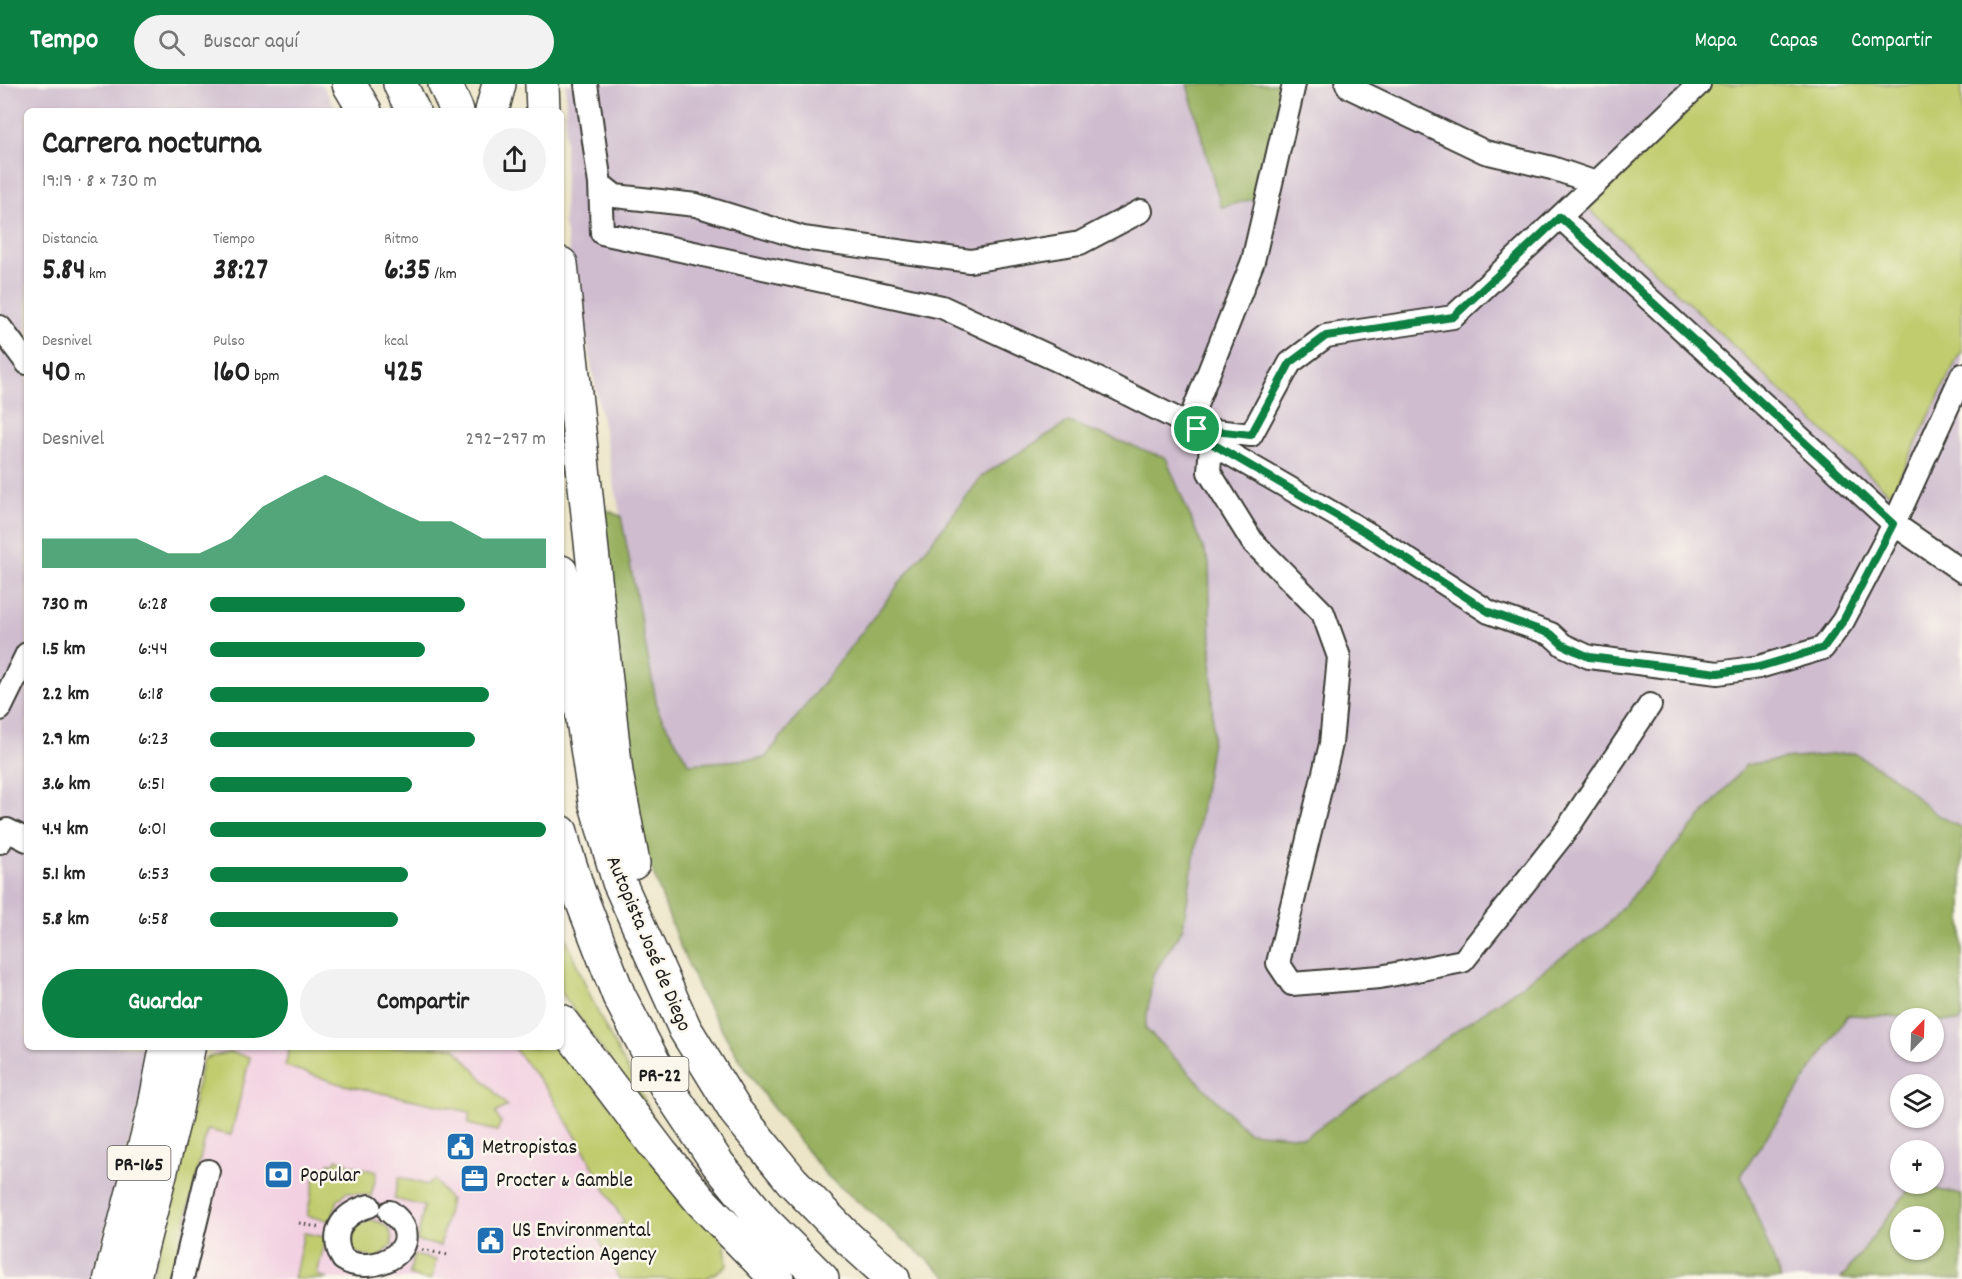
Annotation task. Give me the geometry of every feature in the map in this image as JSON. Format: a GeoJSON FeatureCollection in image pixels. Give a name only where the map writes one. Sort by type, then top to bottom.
{"type":"FeatureCollection","features":[{"type":"Feature","properties":{"kind":"highway"},"geometry":{"type":"LineString","coordinates":[[349,84],[363,108]]}},
{"type":"Feature","properties":{"kind":"highway"},"geometry":{"type":"LineString","coordinates":[[400,84],[412,108]]}},
{"type":"Feature","properties":{"kind":"highway"},"geometry":{"type":"LineString","coordinates":[[445,84],[457,108]]}},
{"type":"Feature","properties":{"kind":"highway"},"geometry":{"type":"LineString","coordinates":[[460,108],[468,84]]}},
{"type":"Feature","properties":{"kind":"highway"},"geometry":{"type":"LineString","coordinates":[[493,108],[499,84]]}},
{"type":"Feature","properties":{"kind":"highway"},"geometry":{"type":"LineString","coordinates":[[542,84],[543,108]]}},
{"type":"Feature","properties":{"kind":"highway"},"geometry":{"type":"LineString","coordinates":[[564,292],[616,773],[633,860],[644,936]]}},
{"type":"Feature","properties":{"kind":"highway","name":"Autopista José de Diego"},"geometry":{"type":"LineString","coordinates":[[564,593],[595,801],[619,882],[685,1029],[736,1112],[792,1181],[848,1238],[893,1279]]}},
{"type":"Feature","properties":{"kind":"highway","name":"Autopista José de Diego"},"geometry":{"type":"LineString","coordinates":[[564,845],[578,890],[619,996],[666,1086],[718,1164],[764,1221],[822,1279]]}},
{"type":"Feature","properties":{"kind":"highway"},"geometry":{"type":"LineString","coordinates":[[564,1025],[661,1153],[701,1201],[777,1279]]}},
{"type":"Feature","properties":{"kind":"main road","name":"PR-165"},"geometry":{"type":"LineString","coordinates":[[109,1279],[153,1108],[164,1050]]}},
{"type":"Feature","properties":{"kind":"main road","name":"PR-165"},"geometry":{"type":"LineString","coordinates":[[135,1279],[176,1117],[189,1050]]}},
{"type":"Feature","properties":{"kind":"street"},"geometry":{"type":"LineString","coordinates":[[586,84],[600,184],[602,233],[942,307],[1098,379],[1199,432],[1358,528],[1489,612],[1551,634],[1563,645],[1589,657],[1718,673],[1759,667],[1823,648],[1843,621],[1893,524],[1962,375]]}},
{"type":"Feature","properties":{"kind":"street"},"geometry":{"type":"LineString","coordinates":[[1294,84],[1253,261],[1199,432],[1209,472],[1252,541],[1323,613],[1339,657],[1331,744],[1278,963],[1292,984],[1380,977],[1463,961],[1565,832],[1650,705]]}},
{"type":"Feature","properties":{"kind":"street"},"geometry":{"type":"LineString","coordinates":[[1347,84],[1349,87],[1485,152],[1552,168],[1596,183]]}},
{"type":"Feature","properties":{"kind":"street"},"geometry":{"type":"LineString","coordinates":[[1199,432],[1251,435],[1290,363],[1326,336],[1453,317],[1699,84]]}},
{"type":"Feature","properties":{"kind":"street"},"geometry":{"type":"LineString","coordinates":[[600,184],[615,196],[696,205],[803,238],[970,261],[1080,243],[1141,211]]}},
{"type":"Feature","properties":{"kind":"street"},"geometry":{"type":"LineString","coordinates":[[1560,217],[1893,524],[1962,571]]}},
{"type":"Feature","properties":{"kind":"street"},"geometry":{"type":"LineString","coordinates":[[0,327],[24,359]]}},
{"type":"Feature","properties":{"kind":"street"},"geometry":{"type":"LineString","coordinates":[[0,710],[24,660]]}},
{"type":"Feature","properties":{"kind":"street"},"geometry":{"type":"LineString","coordinates":[[0,842],[7,830],[24,838]]}},
{"type":"Feature","properties":{"kind":"street"},"geometry":{"type":"LineString","coordinates":[[182,1279],[208,1171]]}},
{"type":"Feature","properties":{"kind":"street"},"geometry":{"type":"LineString","coordinates":[[369,1206],[354,1211],[347,1217],[338,1232],[337,1239],[340,1255],[350,1268],[363,1277],[389,1270],[400,1261],[405,1247],[404,1230],[390,1212]]}},
{"type":"Feature","properties":{"kind":"path"},"geometry":{"type":"LineString","coordinates":[[405,1247],[448,1255]]}},
{"type":"Feature","properties":{"kind":"shaded area"},"geometry":{"type":"Polygon","coordinates":[[[0,84],[322,84],[335,108],[24,108],[24,1050],[151,1050],[140,1103],[92,1279],[0,1279],[0,84]]]}},
{"type":"Feature","properties":{"kind":"shaded area"},"geometry":{"type":"Polygon","coordinates":[[[566,84],[1962,84],[1962,828],[1936,814],[1895,778],[1854,753],[1746,765],[1605,927],[1305,1137],[1248,1132],[1145,1028],[1153,975],[1183,928],[983,475],[765,758],[689,764],[658,711],[564,223],[566,84]]]}},
{"type":"Feature","properties":{"kind":"shaded area"},"geometry":{"type":"Polygon","coordinates":[[[1848,1015],[1890,1017],[1890,1062],[1944,1062],[1944,1021],[1958,1022],[1962,1017],[1962,1195],[1944,1191],[1944,1140],[1890,1140],[1890,1194],[1905,1194],[1896,1206],[1890,1206],[1890,1214],[1841,1279],[1781,1279],[1741,1175],[1848,1015]]]}},
{"type":"Feature","properties":{"kind":"shaded area"},"geometry":{"type":"Polygon","coordinates":[[[214,1050],[543,1050],[704,1279],[162,1279],[214,1050]]]}},
{"type":"Feature","properties":{"kind":"green space"},"geometry":{"type":"Polygon","coordinates":[[[1187,84],[1283,84],[1258,198],[1221,207],[1187,84]]]}},
{"type":"Feature","properties":{"kind":"green space"},"geometry":{"type":"Polygon","coordinates":[[[1709,84],[1962,84],[1962,353],[1891,495],[1586,206],[1709,84]]]}},
{"type":"Feature","properties":{"kind":"green space"},"geometry":{"type":"Polygon","coordinates":[[[1068,422],[1166,458],[1209,563],[1213,734],[1183,928],[1153,975],[1145,1028],[1248,1132],[1305,1137],[1605,927],[1746,765],[1854,753],[1895,778],[1936,814],[1962,828],[1962,1017],[1958,1022],[1944,1021],[1944,1008],[1890,1008],[1890,1016],[1848,1015],[1741,1175],[1781,1279],[950,1279],[826,1175],[767,1100],[738,1057],[701,994],[677,939],[632,814],[604,509],[621,516],[658,711],[689,764],[765,758],[983,475],[1068,422]]]}},
{"type":"Feature","properties":{"kind":"green space"},"geometry":{"type":"Polygon","coordinates":[[[564,933],[598,1012],[655,1123],[564,996],[564,933]]]}},
{"type":"Feature","properties":{"kind":"green space"},"geometry":{"type":"Polygon","coordinates":[[[289,1050],[457,1050],[507,1106],[495,1113],[501,1122],[497,1131],[468,1124],[470,1112],[340,1084],[285,1066],[289,1050]]]}},
{"type":"Feature","properties":{"kind":"green space"},"geometry":{"type":"Polygon","coordinates":[[[515,1050],[564,1050],[724,1237],[727,1266],[705,1279],[619,1279],[597,1235],[624,1223],[548,1091],[515,1050]]]}},
{"type":"Feature","properties":{"kind":"green space"},"geometry":{"type":"Polygon","coordinates":[[[230,1052],[250,1057],[231,1135],[207,1130],[172,1279],[152,1279],[184,1149],[202,1062],[206,1058],[230,1052]]]}},
{"type":"Feature","properties":{"kind":"green space"},"geometry":{"type":"Polygon","coordinates":[[[336,1159],[377,1172],[371,1196],[347,1192],[338,1200],[331,1221],[307,1216],[316,1171],[321,1167],[328,1167],[329,1163],[335,1163],[336,1159]]]}},
{"type":"Feature","properties":{"kind":"green space"},"geometry":{"type":"Polygon","coordinates":[[[399,1177],[427,1185],[434,1179],[450,1200],[440,1246],[417,1241],[424,1206],[394,1199],[399,1177]]]}},
{"type":"Feature","properties":{"kind":"green space"},"geometry":{"type":"Polygon","coordinates":[[[1944,1191],[1962,1195],[1962,1279],[1841,1279],[1890,1214],[1890,1260],[1944,1260],[1944,1206],[1896,1206],[1905,1194],[1944,1194],[1944,1191]]]}},
{"type":"Feature","properties":{"kind":"green space"},"geometry":{"type":"Polygon","coordinates":[[[371,1220],[388,1228],[392,1240],[392,1245],[377,1260],[355,1252],[352,1241],[356,1228],[371,1220]]]}},
{"type":"Feature","properties":{"kind":"green space"},"geometry":{"type":"Polygon","coordinates":[[[304,1233],[326,1237],[317,1275],[328,1279],[294,1279],[304,1233]]]}},
{"type":"Feature","properties":{"kind":"green space"},"geometry":{"type":"Polygon","coordinates":[[[414,1255],[436,1260],[432,1279],[409,1275],[414,1255]]]}},
{"type":"Feature","properties":{"kind":"place","name":"Metropistas"},"geometry":{"type":"Point","coordinates":[461,1146]}},
{"type":"Feature","properties":{"kind":"place","name":"Popular"},"geometry":{"type":"Point","coordinates":[279,1174]}},
{"type":"Feature","properties":{"kind":"place","name":"Procter & Gamble"},"geometry":{"type":"Point","coordinates":[475,1179]}},
{"type":"Feature","properties":{"kind":"place","name":"US Environmental Protection Agency"},"geometry":{"type":"Point","coordinates":[491,1241]}},
{"type":"Feature","properties":{"kind":"route"},"geometry":{"type":"LineString","coordinates":[[1560,217],[1893,524],[1843,621],[1823,648],[1759,667],[1718,673],[1589,657],[1563,645],[1551,634],[1489,612],[1365,532],[1211,443],[1197,429],[1251,435],[1290,363],[1326,336],[1453,317],[1560,217]]}}]}
